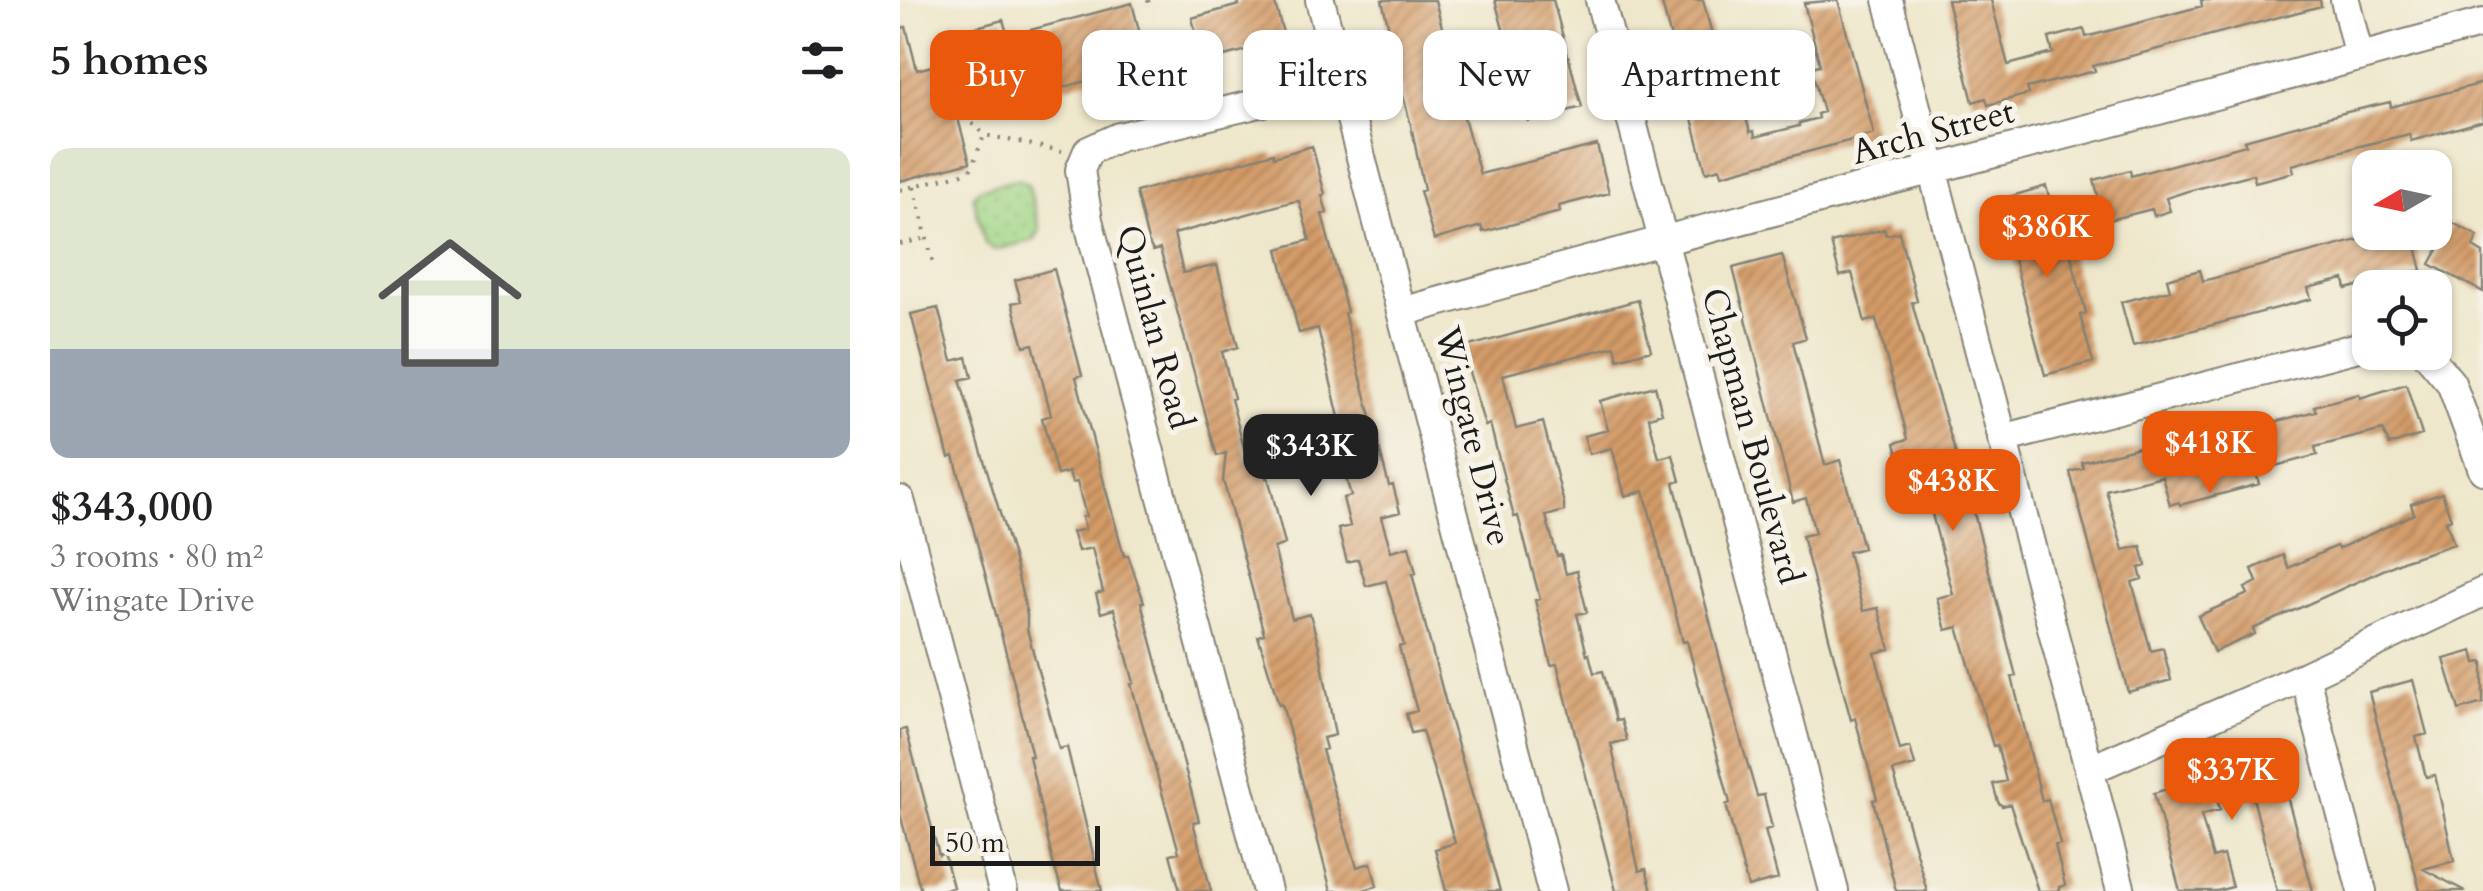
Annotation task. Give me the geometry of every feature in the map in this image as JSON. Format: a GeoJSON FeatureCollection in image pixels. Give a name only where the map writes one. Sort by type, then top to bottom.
{"type":"FeatureCollection","features":[{"type":"Feature","properties":{"kind":"street","name":"Wingate Drive"},"geometry":{"type":"LineString","coordinates":[[1320,0],[1328,30]]}},
{"type":"Feature","properties":{"kind":"street","name":"Chapman Boulevard"},"geometry":{"type":"LineString","coordinates":[[1600,0],[1834,891]]}},
{"type":"Feature","properties":{"kind":"street"},"geometry":{"type":"LineString","coordinates":[[1888,0],[2121,891]]}},
{"type":"Feature","properties":{"kind":"street"},"geometry":{"type":"LineString","coordinates":[[2345,0],[2359,57]]}},
{"type":"Feature","properties":{"kind":"street","name":"Arch Street"},"geometry":{"type":"LineString","coordinates":[[1402,312],[2483,23]]}},
{"type":"Feature","properties":{"kind":"street"},"geometry":{"type":"LineString","coordinates":[[1086,156],[1119,138],[1243,107]]}},
{"type":"Feature","properties":{"kind":"street","name":"Wingate Drive"},"geometry":{"type":"LineString","coordinates":[[1352,120],[1552,891]]}},
{"type":"Feature","properties":{"kind":"street","name":"Quinlan Road"},"geometry":{"type":"LineString","coordinates":[[1086,156],[1080,170],[1088,220],[1267,891]]}},
{"type":"Feature","properties":{"kind":"street"},"geometry":{"type":"LineString","coordinates":[[2002,439],[2352,349]]}},
{"type":"Feature","properties":{"kind":"street"},"geometry":{"type":"LineString","coordinates":[[2441,370],[2451,383],[2483,470]]}},
{"type":"Feature","properties":{"kind":"street"},"geometry":{"type":"LineString","coordinates":[[900,500],[1003,891]]}},
{"type":"Feature","properties":{"kind":"street"},"geometry":{"type":"LineString","coordinates":[[2089,770],[2305,676],[2483,592]]}},
{"type":"Feature","properties":{"kind":"street"},"geometry":{"type":"LineString","coordinates":[[2305,676],[2362,891]]}},
{"type":"Feature","properties":{"kind":"path"},"geometry":{"type":"LineString","coordinates":[[972,123],[984,135],[1086,156]]}},
{"type":"Feature","properties":{"kind":"path"},"geometry":{"type":"LineString","coordinates":[[900,190],[970,170],[984,135]]}},
{"type":"Feature","properties":{"kind":"path"},"geometry":{"type":"LineString","coordinates":[[914,186],[933,263]]}},
{"type":"Feature","properties":{"kind":"path"},"geometry":{"type":"LineString","coordinates":[[900,244],[927,238]]}},
{"type":"Feature","properties":{"kind":"green space"},"geometry":{"type":"Polygon","coordinates":[[[1018,179],[1028,184],[1040,229],[1035,240],[995,250],[985,244],[973,196],[979,189],[1018,179]]]}},
{"type":"Feature","properties":{"kind":"building"},"geometry":{"type":"Polygon","coordinates":[[[1238,0],[1274,0],[1282,30],[1243,30],[1243,51],[1223,56],[1223,30],[1195,30],[1192,18],[1239,5],[1238,0]]]}},
{"type":"Feature","properties":{"kind":"building"},"geometry":{"type":"Polygon","coordinates":[[[1382,0],[1435,0],[1443,30],[1423,30],[1423,120],[1465,120],[1480,174],[1597,145],[1609,193],[1559,206],[1560,212],[1483,232],[1481,226],[1434,240],[1420,191],[1424,190],[1403,96],[1403,30],[1389,29],[1382,0]]]}},
{"type":"Feature","properties":{"kind":"building"},"geometry":{"type":"Polygon","coordinates":[[[1495,0],[1553,0],[1561,30],[1503,30],[1495,0]]]}},
{"type":"Feature","properties":{"kind":"building"},"geometry":{"type":"Polygon","coordinates":[[[1661,0],[1703,0],[1711,30],[1669,30],[1661,0]]]}},
{"type":"Feature","properties":{"kind":"building"},"geometry":{"type":"Polygon","coordinates":[[[1838,0],[1874,134],[1722,175],[1720,168],[1706,172],[1692,120],[1747,120],[1755,137],[1799,126],[1823,112],[1815,82],[1815,66],[1820,65],[1815,30],[1811,30],[1804,3],[1838,0]]]}},
{"type":"Feature","properties":{"kind":"building"},"geometry":{"type":"Polygon","coordinates":[[[1947,0],[1991,0],[2008,65],[2053,53],[2049,38],[2084,29],[2086,37],[2202,6],[2201,0],[2320,0],[2321,6],[2093,66],[2095,71],[2027,88],[2029,94],[1988,105],[1986,98],[1973,102],[1947,0]]]}},
{"type":"Feature","properties":{"kind":"building"},"geometry":{"type":"Polygon","coordinates":[[[1132,3],[1139,30],[1082,30],[1082,82],[1062,88],[1062,30],[1031,30],[1132,3]]]}},
{"type":"Feature","properties":{"kind":"building"},"geometry":{"type":"Polygon","coordinates":[[[1003,20],[1006,30],[974,30],[973,28],[1003,20]]]}},
{"type":"Feature","properties":{"kind":"building"},"geometry":{"type":"Polygon","coordinates":[[[906,27],[917,70],[930,67],[930,120],[958,120],[970,162],[900,181],[900,28],[906,27]]]}},
{"type":"Feature","properties":{"kind":"building"},"geometry":{"type":"Polygon","coordinates":[[[1567,52],[1582,107],[1567,111],[1567,52]]]}},
{"type":"Feature","properties":{"kind":"building"},"geometry":{"type":"Polygon","coordinates":[[[2483,83],[2483,121],[2411,141],[2409,134],[2360,146],[2292,165],[2294,172],[2255,182],[2253,174],[2188,191],[2166,198],[2170,211],[2154,216],[2152,209],[2105,221],[2094,180],[2130,170],[2131,176],[2347,112],[2390,102],[2391,107],[2483,83]]]}},
{"type":"Feature","properties":{"kind":"building"},"geometry":{"type":"Polygon","coordinates":[[[1312,146],[1325,194],[1322,195],[1327,213],[1322,214],[1347,312],[1344,313],[1389,486],[1393,485],[1400,512],[1381,517],[1391,551],[1409,546],[1416,573],[1412,574],[1449,715],[1500,891],[1446,891],[1435,849],[1455,843],[1422,731],[1411,733],[1406,714],[1417,711],[1386,581],[1366,586],[1358,559],[1347,562],[1338,529],[1350,526],[1343,498],[1351,496],[1343,467],[1355,464],[1346,429],[1342,430],[1318,328],[1299,333],[1278,249],[1310,240],[1299,201],[1174,234],[1183,273],[1217,265],[1238,347],[1222,352],[1234,398],[1231,399],[1248,463],[1262,464],[1268,477],[1285,544],[1274,548],[1292,619],[1310,614],[1319,647],[1335,735],[1323,738],[1326,749],[1322,750],[1333,789],[1357,867],[1371,863],[1377,886],[1361,891],[1331,891],[1282,704],[1279,705],[1258,636],[1264,634],[1223,480],[1226,453],[1217,456],[1160,249],[1153,251],[1148,241],[1136,192],[1273,153],[1274,157],[1312,146]]]}},
{"type":"Feature","properties":{"kind":"building"},"geometry":{"type":"Polygon","coordinates":[[[2046,186],[2059,234],[2065,233],[2086,313],[2080,315],[2093,362],[2045,375],[1998,200],[2046,186]]]}},
{"type":"Feature","properties":{"kind":"building"},"geometry":{"type":"Polygon","coordinates":[[[2452,225],[2478,236],[2473,247],[2483,253],[2483,292],[2452,276],[2452,270],[2430,264],[2438,250],[2452,250],[2452,225]]]}},
{"type":"Feature","properties":{"kind":"building"},"geometry":{"type":"Polygon","coordinates":[[[1884,229],[1886,235],[1899,232],[1928,362],[1975,517],[2016,676],[2012,677],[2042,801],[2048,799],[2060,844],[2055,845],[2065,885],[2059,887],[2060,891],[2038,891],[2010,804],[2002,806],[1998,802],[1993,784],[2006,781],[1997,745],[1993,746],[1958,627],[1946,630],[1937,598],[1953,594],[1923,480],[1906,484],[1895,443],[1908,439],[1876,319],[1865,322],[1852,273],[1840,276],[1831,243],[1884,229]]]}},
{"type":"Feature","properties":{"kind":"building"},"geometry":{"type":"Polygon","coordinates":[[[2352,242],[2352,250],[2417,250],[2422,270],[2352,270],[2352,288],[2346,289],[2344,279],[2308,288],[2311,299],[2133,346],[2121,302],[2170,290],[2167,279],[2200,270],[2203,281],[2352,242]]]}},
{"type":"Feature","properties":{"kind":"building"},"geometry":{"type":"Polygon","coordinates":[[[1782,255],[1806,338],[1793,342],[1825,465],[1840,460],[1863,548],[1848,552],[1863,611],[1878,608],[1890,649],[1875,653],[1900,750],[1910,747],[1915,765],[1893,771],[1927,891],[1896,891],[1873,800],[1877,799],[1855,718],[1851,720],[1802,536],[1815,533],[1806,498],[1793,502],[1733,268],[1782,255]]]}},
{"type":"Feature","properties":{"kind":"building"},"geometry":{"type":"Polygon","coordinates":[[[1054,269],[1082,375],[1076,377],[1107,494],[1124,556],[1128,555],[1144,602],[1199,821],[1193,822],[1211,891],[1180,891],[1170,854],[1179,852],[1114,609],[1101,613],[1096,594],[1103,592],[1092,548],[1078,551],[1072,532],[1085,529],[1082,517],[1086,516],[1077,482],[1072,483],[1069,472],[1057,475],[1042,418],[1051,415],[1033,344],[1024,346],[1012,303],[1021,301],[1015,280],[1054,269]]]}},
{"type":"Feature","properties":{"kind":"building"},"geometry":{"type":"Polygon","coordinates":[[[1638,300],[1651,350],[1618,359],[1615,346],[1503,375],[1516,429],[1543,422],[1564,504],[1564,511],[1546,516],[1566,574],[1577,571],[1587,612],[1577,614],[1587,655],[1594,673],[1603,671],[1616,721],[1621,720],[1627,740],[1611,744],[1639,871],[1646,869],[1652,891],[1616,891],[1557,664],[1551,665],[1535,600],[1540,599],[1518,516],[1514,517],[1490,424],[1485,426],[1462,348],[1638,300]]]}},
{"type":"Feature","properties":{"kind":"building"},"geometry":{"type":"Polygon","coordinates":[[[938,308],[952,361],[967,357],[972,377],[960,380],[1014,560],[1027,629],[1059,749],[1067,747],[1102,891],[1062,891],[1053,863],[1013,679],[954,456],[949,458],[911,314],[938,308]]]}},
{"type":"Feature","properties":{"kind":"building"},"geometry":{"type":"Polygon","coordinates":[[[2406,384],[2422,435],[2389,445],[2383,430],[2315,447],[2317,455],[2256,471],[2259,484],[2180,505],[2170,505],[2162,476],[2106,490],[2123,550],[2141,546],[2146,566],[2139,568],[2142,579],[2132,582],[2151,651],[2163,648],[2171,680],[2128,692],[2070,472],[2083,468],[2082,462],[2139,447],[2142,457],[2316,411],[2314,406],[2406,384]]]}},
{"type":"Feature","properties":{"kind":"building"},"geometry":{"type":"Polygon","coordinates":[[[1655,386],[1662,413],[1649,417],[1659,458],[1673,455],[1680,481],[1674,483],[1743,748],[1757,796],[1764,795],[1772,828],[1765,830],[1778,879],[1748,887],[1726,805],[1730,803],[1644,491],[1625,496],[1612,448],[1589,454],[1584,436],[1608,430],[1600,401],[1655,386]]]}},
{"type":"Feature","properties":{"kind":"building"},"geometry":{"type":"Polygon","coordinates":[[[2442,493],[2454,544],[2405,560],[2253,629],[2255,634],[2214,652],[2198,616],[2248,594],[2245,588],[2257,582],[2252,569],[2283,555],[2288,568],[2336,546],[2338,549],[2414,514],[2411,504],[2442,493]]]}},
{"type":"Feature","properties":{"kind":"building"},"geometry":{"type":"Polygon","coordinates":[[[2473,651],[2476,663],[2483,662],[2483,703],[2459,710],[2444,659],[2473,651]]]}},
{"type":"Feature","properties":{"kind":"building"},"geometry":{"type":"Polygon","coordinates":[[[2413,680],[2427,734],[2416,737],[2426,777],[2435,775],[2454,861],[2423,869],[2465,891],[2420,891],[2369,692],[2413,680]]]}},
{"type":"Feature","properties":{"kind":"building"},"geometry":{"type":"Polygon","coordinates":[[[906,729],[939,855],[944,853],[953,887],[939,891],[921,891],[900,814],[900,730],[906,729]]]}},
{"type":"Feature","properties":{"kind":"building"},"geometry":{"type":"Polygon","coordinates":[[[2273,745],[2313,891],[2277,891],[2250,786],[2216,795],[2220,810],[2201,815],[2213,858],[2223,855],[2232,887],[2180,891],[2154,793],[2167,789],[2166,784],[2225,767],[2223,758],[2273,745]]]}}]}
